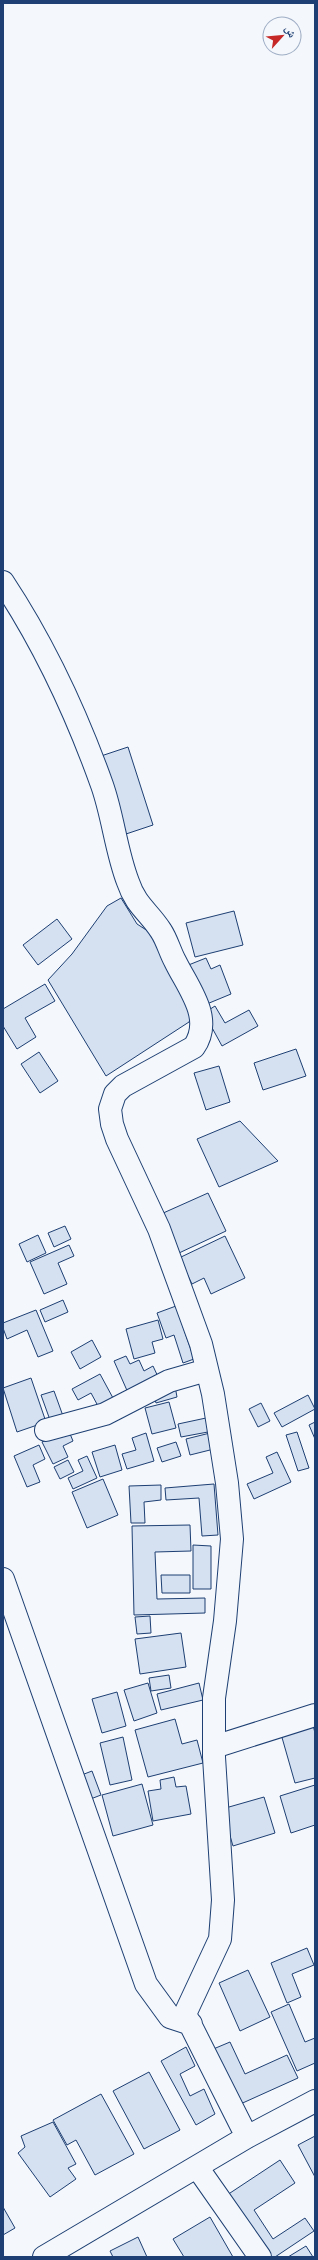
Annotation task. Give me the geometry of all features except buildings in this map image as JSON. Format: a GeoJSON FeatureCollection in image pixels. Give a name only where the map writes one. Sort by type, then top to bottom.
{"type":"FeatureCollection","features":[{"type":"Feature","properties":{"kind":"street"},"geometry":{"type":"LineString","coordinates":[[3,582],[26,617],[75,721],[102,786],[127,881],[138,904],[162,931],[201,1012],[200,1038],[194,1047],[123,1086],[115,1094],[110,1109],[117,1139],[159,1229],[201,1344],[213,1394],[227,1483],[232,1539],[225,1621],[214,1698],[214,1747],[223,1900],[220,1939],[185,2014],[247,2137]]}},
{"type":"Feature","properties":{"kind":"street"},"geometry":{"type":"LineString","coordinates":[[46,1430],[105,1414],[169,1381],[207,1370]]}},
{"type":"Feature","properties":{"kind":"street"},"geometry":{"type":"LineString","coordinates":[[3,1579],[146,1984],[170,2016],[190,2024]]}},
{"type":"Feature","properties":{"kind":"street"},"geometry":{"type":"LineString","coordinates":[[214,1747],[315,1715]]}},
{"type":"Feature","properties":{"kind":"street"},"geometry":{"type":"LineString","coordinates":[[44,2257],[247,2137],[315,2101]]}},
{"type":"Feature","properties":{"kind":"street"},"geometry":{"type":"LineString","coordinates":[[198,2167],[260,2257]]}}]}
